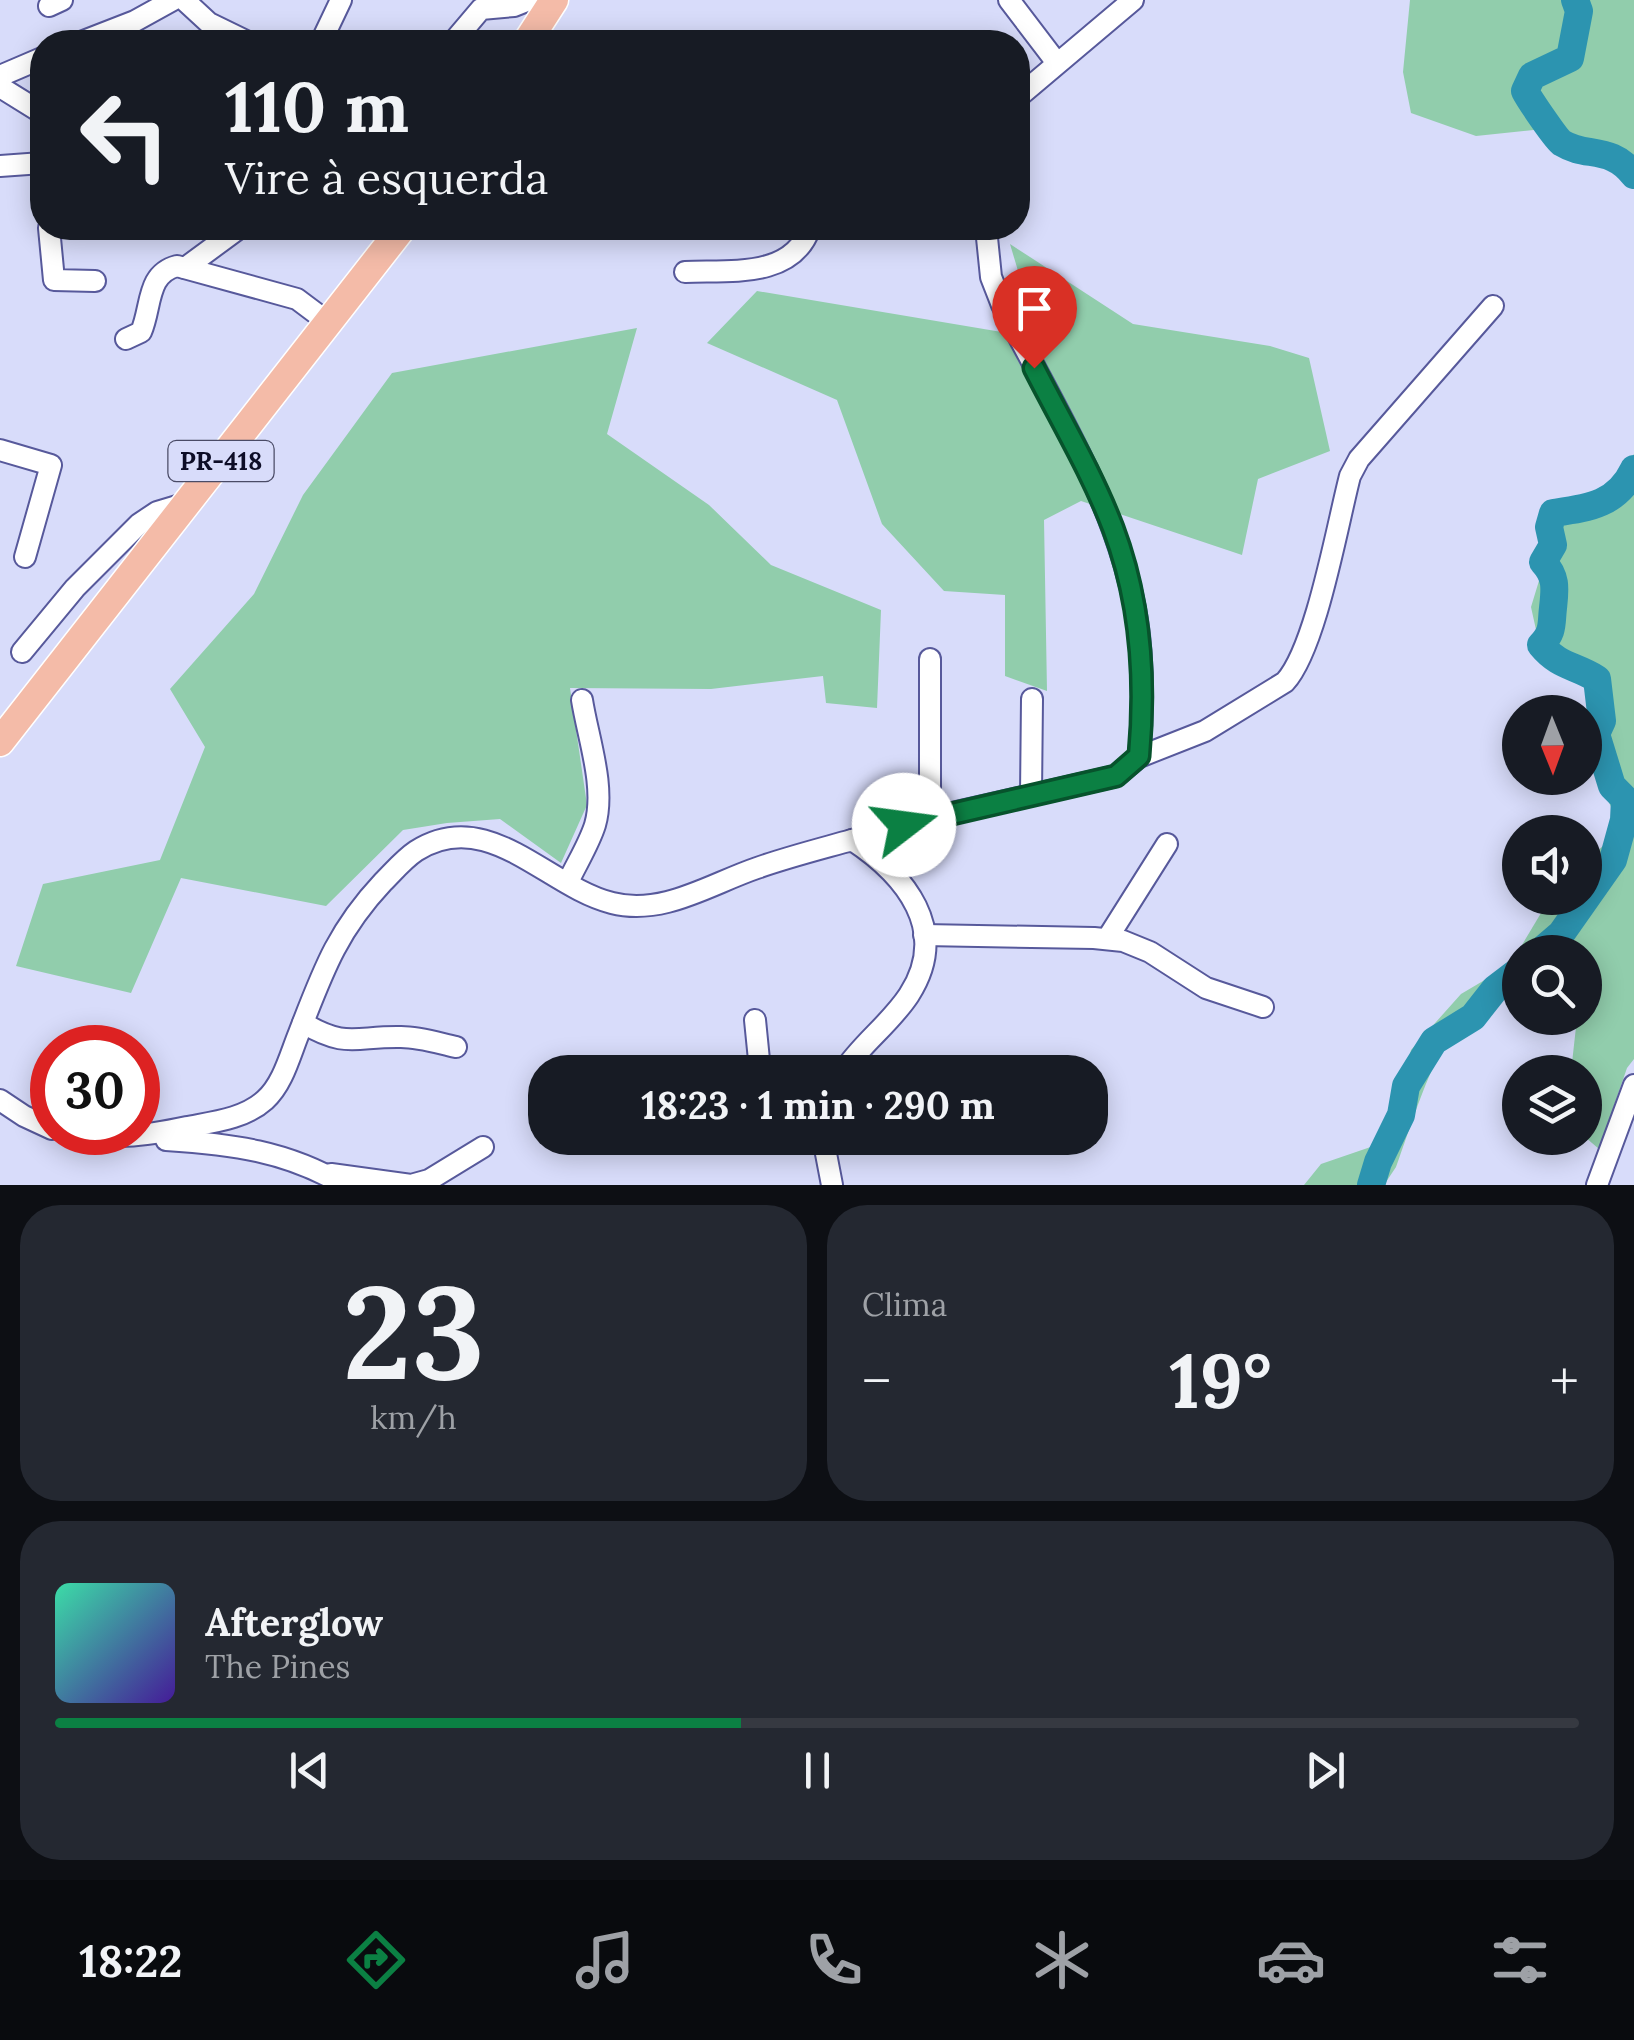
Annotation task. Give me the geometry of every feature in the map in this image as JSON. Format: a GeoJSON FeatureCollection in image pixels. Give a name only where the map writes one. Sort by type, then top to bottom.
{"type":"FeatureCollection","features":[{"type":"Feature","properties":{"kind":"highway"},"geometry":{"type":"LineString","coordinates":[[532,30],[543,2]]}},
{"type":"Feature","properties":{"kind":"highway","name":"PR-418"},"geometry":{"type":"LineString","coordinates":[[0,742],[393,240]]}},
{"type":"Feature","properties":{"kind":"highway"},"geometry":{"type":"LineString","coordinates":[[0,761],[38,692]]}},
{"type":"Feature","properties":{"kind":"street"},"geometry":{"type":"LineString","coordinates":[[113,30],[173,0]]}},
{"type":"Feature","properties":{"kind":"street"},"geometry":{"type":"LineString","coordinates":[[184,0],[209,23],[223,30]]}},
{"type":"Feature","properties":{"kind":"street"},"geometry":{"type":"LineString","coordinates":[[327,30],[341,0]]}},
{"type":"Feature","properties":{"kind":"street"},"geometry":{"type":"LineString","coordinates":[[1008,0],[1057,64]]}},
{"type":"Feature","properties":{"kind":"street"},"geometry":{"type":"LineString","coordinates":[[1030,87],[1133,0]]}},
{"type":"Feature","properties":{"kind":"street"},"geometry":{"type":"LineString","coordinates":[[464,30],[482,9],[543,2]]}},
{"type":"Feature","properties":{"kind":"street"},"geometry":{"type":"LineString","coordinates":[[0,76],[30,63]]}},
{"type":"Feature","properties":{"kind":"street"},"geometry":{"type":"LineString","coordinates":[[0,87],[30,106]]}},
{"type":"Feature","properties":{"kind":"street"},"geometry":{"type":"LineString","coordinates":[[0,166],[30,164]]}},
{"type":"Feature","properties":{"kind":"street"},"geometry":{"type":"LineString","coordinates":[[50,240],[54,280],[94,282]]}},
{"type":"Feature","properties":{"kind":"street"},"geometry":{"type":"LineString","coordinates":[[185,268],[223,240]]}},
{"type":"Feature","properties":{"kind":"street"},"geometry":{"type":"LineString","coordinates":[[685,272],[767,268],[788,258],[801,240]]}},
{"type":"Feature","properties":{"kind":"street"},"geometry":{"type":"LineString","coordinates":[[978,240],[991,276],[1114,530],[1141,652],[1139,756]]}},
{"type":"Feature","properties":{"kind":"street"},"geometry":{"type":"LineString","coordinates":[[987,240],[991,276]]}},
{"type":"Feature","properties":{"kind":"street"},"geometry":{"type":"LineString","coordinates":[[126,339],[141,332],[154,285],[165,270],[185,268],[298,299],[329,323]]}},
{"type":"Feature","properties":{"kind":"street"},"geometry":{"type":"LineString","coordinates":[[160,1133],[226,1120],[266,1100],[281,1078],[342,931],[363,903],[418,850],[449,839],[482,839],[611,903],[648,906],[676,900],[761,866],[930,818],[1116,776],[1139,756],[1205,732],[1268,694],[1294,672],[1307,643],[1350,476],[1359,458],[1493,306]]}},
{"type":"Feature","properties":{"kind":"street"},"geometry":{"type":"LineString","coordinates":[[0,450],[51,465],[25,557]]}},
{"type":"Feature","properties":{"kind":"street"},"geometry":{"type":"LineString","coordinates":[[22,652],[75,588],[139,524],[157,512],[189,502]]}},
{"type":"Feature","properties":{"kind":"street"},"geometry":{"type":"LineString","coordinates":[[930,659],[930,818]]}},
{"type":"Feature","properties":{"kind":"street"},"geometry":{"type":"LineString","coordinates":[[1031,794],[1032,699]]}},
{"type":"Feature","properties":{"kind":"street"},"geometry":{"type":"LineString","coordinates":[[568,882],[597,814],[582,700]]}},
{"type":"Feature","properties":{"kind":"street"},"geometry":{"type":"LineString","coordinates":[[852,840],[898,876],[912,897],[924,935],[920,973],[910,994],[858,1055]]}},
{"type":"Feature","properties":{"kind":"street"},"geometry":{"type":"LineString","coordinates":[[1107,939],[1167,844]]}},
{"type":"Feature","properties":{"kind":"street"},"geometry":{"type":"LineString","coordinates":[[924,935],[1107,939],[1138,946],[1206,988],[1262,1007]]}},
{"type":"Feature","properties":{"kind":"street"},"geometry":{"type":"LineString","coordinates":[[755,1020],[758,1055]]}},
{"type":"Feature","properties":{"kind":"street"},"geometry":{"type":"LineString","coordinates":[[302,1024],[341,1042],[409,1037],[456,1046]]}},
{"type":"Feature","properties":{"kind":"street"},"geometry":{"type":"LineString","coordinates":[[1597,1185],[1634,1085]]}},
{"type":"Feature","properties":{"kind":"street"},"geometry":{"type":"LineString","coordinates":[[0,1100],[30,1119]]}},
{"type":"Feature","properties":{"kind":"street"},"geometry":{"type":"LineString","coordinates":[[160,1140],[244,1146],[285,1156],[344,1185]]}},
{"type":"Feature","properties":{"kind":"street"},"geometry":{"type":"LineString","coordinates":[[323,1173],[411,1185],[429,1180],[484,1147]]}},
{"type":"Feature","properties":{"kind":"street"},"geometry":{"type":"LineString","coordinates":[[826,1155],[832,1185]]}},
{"type":"Feature","properties":{"kind":"green space"},"geometry":{"type":"Polygon","coordinates":[[[1410,0],[1634,0],[1634,157],[1622,159],[1543,129],[1476,136],[1411,113],[1403,72],[1410,0]]]}},
{"type":"Feature","properties":{"kind":"green space"},"geometry":{"type":"Polygon","coordinates":[[[1010,244],[1133,324],[1270,346],[1309,358],[1330,451],[1258,479],[1242,555],[1081,501],[1044,520],[1047,691],[1005,676],[1005,595],[944,591],[882,524],[837,400],[707,343],[757,291],[1038,338],[1010,244]]]}},
{"type":"Feature","properties":{"kind":"green space"},"geometry":{"type":"Polygon","coordinates":[[[637,328],[607,434],[709,505],[771,565],[881,610],[877,708],[826,703],[823,676],[711,689],[570,688],[587,805],[561,863],[500,819],[403,830],[326,906],[181,878],[131,993],[16,966],[43,884],[160,860],[205,747],[170,689],[254,594],[303,495],[392,373],[637,328]]]}},
{"type":"Feature","properties":{"kind":"green space"},"geometry":{"type":"Polygon","coordinates":[[[1634,454],[1634,1059],[1627,1068],[1602,1140],[1602,1055],[1573,1055],[1575,1035],[1602,1035],[1602,935],[1528,935],[1540,915],[1602,915],[1602,847],[1616,817],[1602,788],[1602,695],[1597,695],[1597,686],[1542,657],[1531,607],[1559,515],[1616,479],[1634,454]]]}},
{"type":"Feature","properties":{"kind":"green space"},"geometry":{"type":"Polygon","coordinates":[[[1502,970],[1475,995],[1441,1050],[1396,1167],[1384,1185],[1304,1185],[1321,1164],[1391,1140],[1411,1050],[1461,994],[1502,970]]]}},
{"type":"Feature","properties":{"kind":"waterway"},"geometry":{"type":"LineString","coordinates":[[1575,0],[1579,11],[1570,58],[1532,76],[1525,91],[1562,143],[1616,159],[1634,175]]}},
{"type":"Feature","properties":{"kind":"waterway"},"geometry":{"type":"LineString","coordinates":[[1560,935],[1613,860],[1624,820],[1625,799],[1612,786],[1596,734],[1602,721],[1597,679],[1561,662],[1541,645],[1551,627],[1554,595],[1553,578],[1543,562],[1553,545],[1549,527],[1553,513],[1600,503],[1619,490],[1634,469]]}},
{"type":"Feature","properties":{"kind":"waterway"},"geometry":{"type":"LineString","coordinates":[[1371,1185],[1401,1115],[1406,1086],[1434,1041],[1473,1017],[1502,984]]}},
{"type":"Feature","properties":{"kind":"route"},"geometry":{"type":"LineString","coordinates":[[904,825],[1116,776],[1139,756],[1143,682],[1128,580],[1114,530],[1034,368]]}}]}
